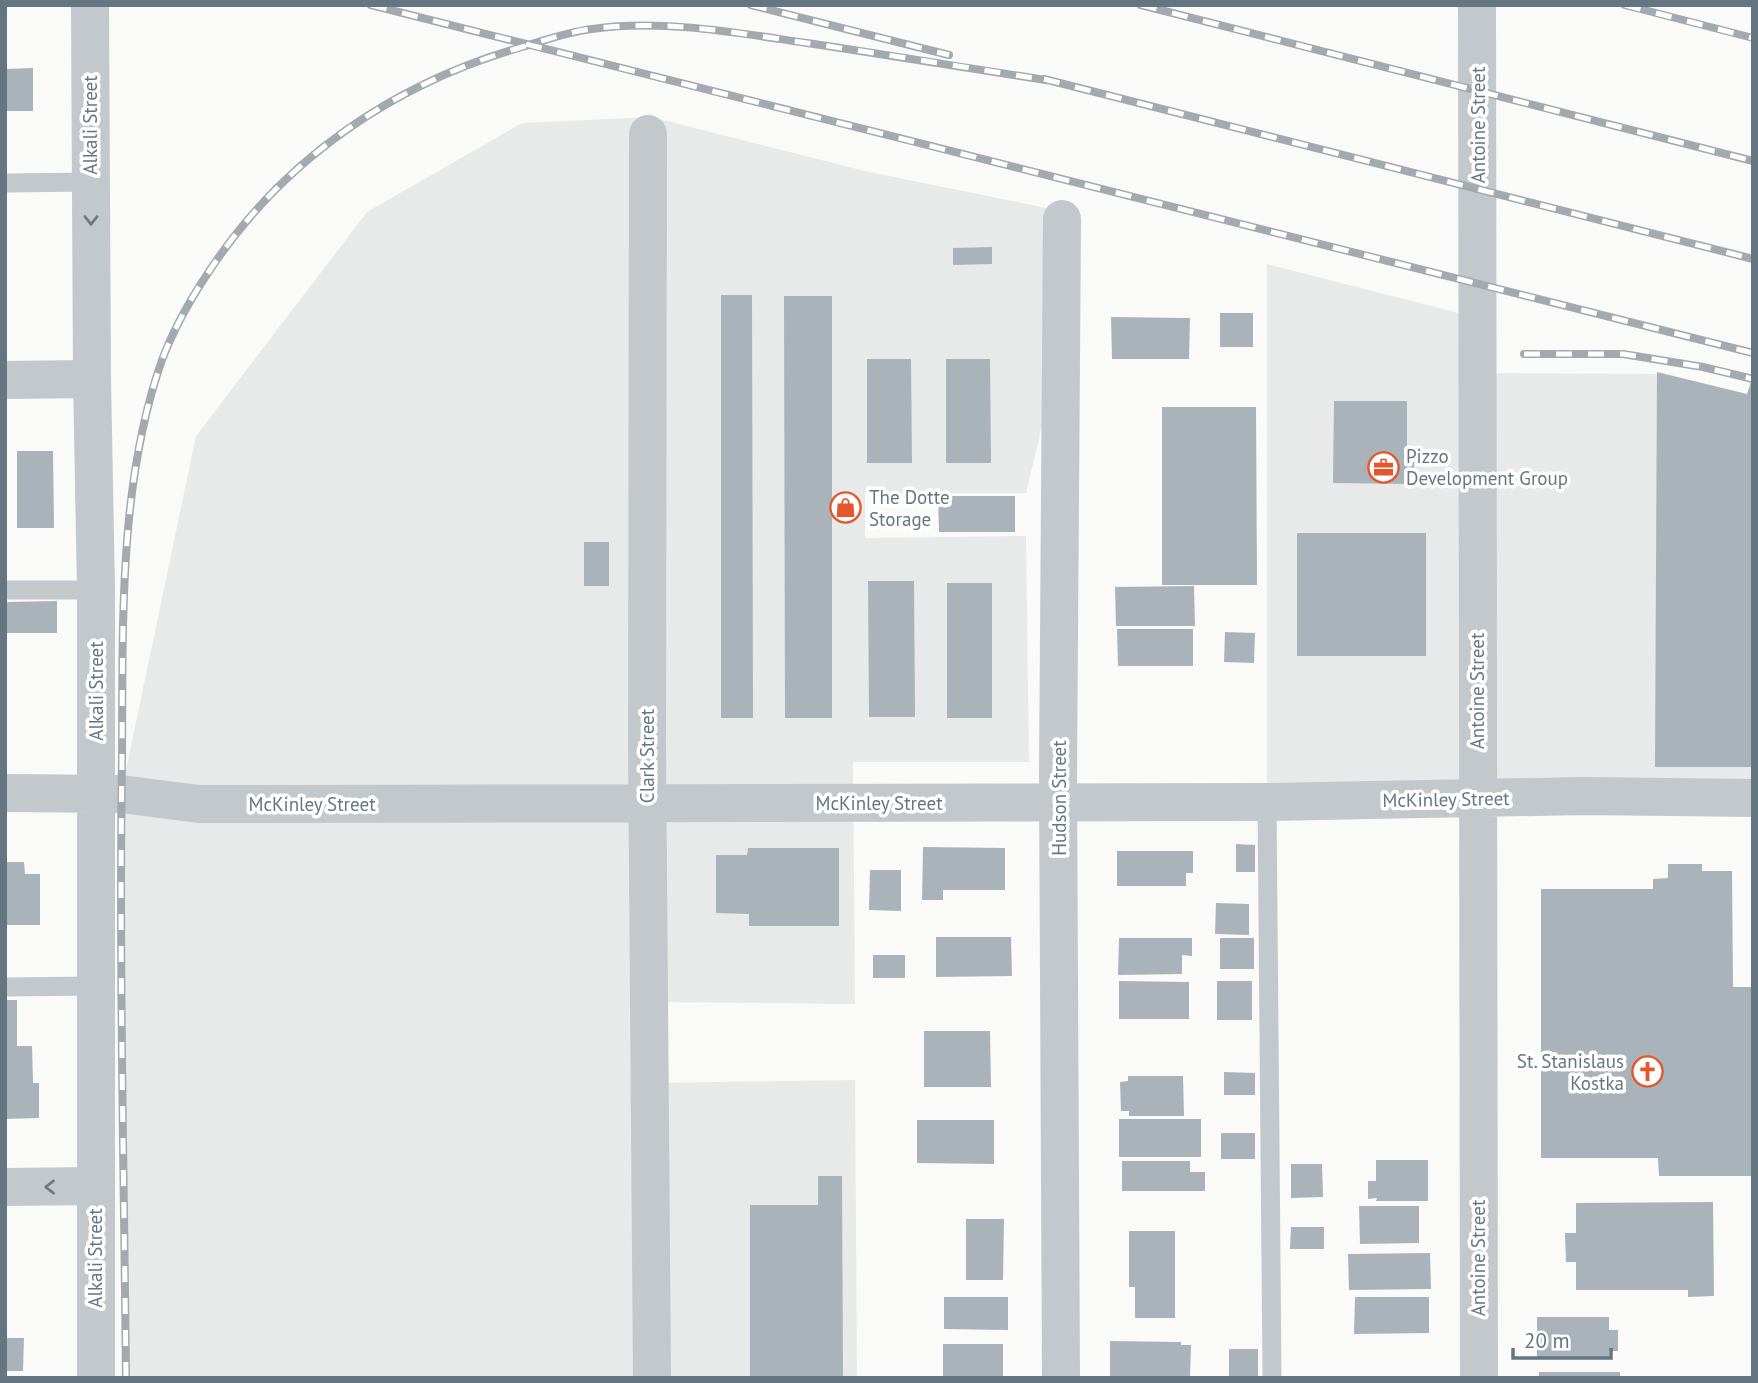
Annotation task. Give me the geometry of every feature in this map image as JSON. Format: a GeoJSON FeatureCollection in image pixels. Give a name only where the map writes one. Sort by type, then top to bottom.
{"type":"FeatureCollection","features":[{"type":"Feature","properties":{"kind":"street","name":"Alkali Street"},"geometry":{"type":"LineString","coordinates":[[90,5],[96,590],[96,1378]]}},
{"type":"Feature","properties":{"kind":"street","name":"Antoine Street"},"geometry":{"type":"LineString","coordinates":[[1477,5],[1476,799],[1479,1378]]}},
{"type":"Feature","properties":{"kind":"street","name":"Clark Street"},"geometry":{"type":"LineString","coordinates":[[648,134],[648,803],[652,1378]]}},
{"type":"Feature","properties":{"kind":"street","name":"Hudson Street"},"geometry":{"type":"LineString","coordinates":[[1061,1378],[1059,802],[1062,219]]}},
{"type":"Feature","properties":{"kind":"street"},"geometry":{"type":"LineString","coordinates":[[5,380],[92,379]]}},
{"type":"Feature","properties":{"kind":"street","name":"McKinley Street"},"geometry":{"type":"LineString","coordinates":[[5,793],[121,794],[199,804],[1267,802],[1584,796],[1753,798]]}},
{"type":"Feature","properties":{"kind":"street"},"geometry":{"type":"LineString","coordinates":[[5,1187],[94,1186]]}},
{"type":"Feature","properties":{"kind":"lane"},"geometry":{"type":"LineString","coordinates":[[5,183],[91,182]]}},
{"type":"Feature","properties":{"kind":"lane"},"geometry":{"type":"LineString","coordinates":[[5,590],[96,590]]}},
{"type":"Feature","properties":{"kind":"lane"},"geometry":{"type":"LineString","coordinates":[[1267,802],[1272,1378]]}},
{"type":"Feature","properties":{"kind":"lane"},"geometry":{"type":"LineString","coordinates":[[5,987],[95,986]]}},
{"type":"Feature","properties":{"kind":"shaded area"},"geometry":{"type":"Polygon","coordinates":[[[651,117],[865,171],[1061,211],[1060,350],[1026,493],[865,493],[865,538],[1026,536],[1029,762],[853,762],[855,1004],[649,1002],[649,1083],[855,1080],[857,1378],[126,1378],[121,794],[196,436],[367,212],[522,123],[651,117]]]}},
{"type":"Feature","properties":{"kind":"shaded area"},"geometry":{"type":"Polygon","coordinates":[[[1267,264],[1478,318],[1478,373],[1657,374],[1753,399],[1753,798],[1267,802],[1267,264]]]}},
{"type":"Feature","properties":{"kind":"building"},"geometry":{"type":"Polygon","coordinates":[[[33,68],[33,111],[5,111],[5,69],[33,68]]]}},
{"type":"Feature","properties":{"kind":"building"},"geometry":{"type":"Polygon","coordinates":[[[992,247],[992,264],[953,265],[953,248],[992,247]]]}},
{"type":"Feature","properties":{"kind":"building"},"geometry":{"type":"Polygon","coordinates":[[[721,295],[752,295],[753,718],[721,718],[721,295]]]}},
{"type":"Feature","properties":{"kind":"building"},"geometry":{"type":"Polygon","coordinates":[[[784,296],[832,296],[832,718],[785,718],[784,296]]]}},
{"type":"Feature","properties":{"kind":"building"},"geometry":{"type":"Polygon","coordinates":[[[1220,313],[1253,313],[1253,347],[1220,347],[1220,313]]]}},
{"type":"Feature","properties":{"kind":"building"},"geometry":{"type":"Polygon","coordinates":[[[1111,317],[1190,318],[1189,359],[1112,359],[1111,317]]]}},
{"type":"Feature","properties":{"kind":"building"},"geometry":{"type":"Polygon","coordinates":[[[867,359],[911,359],[912,463],[867,463],[867,359]]]}},
{"type":"Feature","properties":{"kind":"building"},"geometry":{"type":"Polygon","coordinates":[[[946,359],[990,359],[991,463],[946,463],[946,359]]]}},
{"type":"Feature","properties":{"kind":"building"},"geometry":{"type":"Polygon","coordinates":[[[1657,372],[1747,394],[1753,376],[1753,767],[1655,767],[1657,372]]]}},
{"type":"Feature","properties":{"kind":"building"},"geometry":{"type":"Polygon","coordinates":[[[1334,401],[1407,401],[1407,453],[1414,453],[1414,484],[1333,483],[1334,401]]]}},
{"type":"Feature","properties":{"kind":"building"},"geometry":{"type":"Polygon","coordinates":[[[1162,407],[1256,407],[1257,585],[1162,585],[1162,407]]]}},
{"type":"Feature","properties":{"kind":"building"},"geometry":{"type":"Polygon","coordinates":[[[17,451],[53,451],[54,528],[17,528],[17,451]]]}},
{"type":"Feature","properties":{"kind":"building"},"geometry":{"type":"Polygon","coordinates":[[[938,496],[1015,496],[1015,532],[939,532],[938,496]]]}},
{"type":"Feature","properties":{"kind":"building"},"geometry":{"type":"Polygon","coordinates":[[[1297,533],[1426,533],[1426,656],[1297,656],[1297,533]]]}},
{"type":"Feature","properties":{"kind":"building"},"geometry":{"type":"Polygon","coordinates":[[[584,542],[609,542],[609,586],[584,586],[584,542]]]}},
{"type":"Feature","properties":{"kind":"building"},"geometry":{"type":"Polygon","coordinates":[[[868,581],[914,581],[915,717],[869,717],[868,581]]]}},
{"type":"Feature","properties":{"kind":"building"},"geometry":{"type":"Polygon","coordinates":[[[947,583],[992,583],[992,718],[947,718],[947,583]]]}},
{"type":"Feature","properties":{"kind":"building"},"geometry":{"type":"Polygon","coordinates":[[[1194,586],[1195,626],[1116,626],[1115,587],[1194,586]]]}},
{"type":"Feature","properties":{"kind":"building"},"geometry":{"type":"Polygon","coordinates":[[[57,601],[57,633],[5,633],[5,602],[57,601]]]}},
{"type":"Feature","properties":{"kind":"building"},"geometry":{"type":"Polygon","coordinates":[[[1117,629],[1193,629],[1193,666],[1118,666],[1117,629]]]}},
{"type":"Feature","properties":{"kind":"building"},"geometry":{"type":"Polygon","coordinates":[[[1225,632],[1255,633],[1254,663],[1224,662],[1225,632]]]}},
{"type":"Feature","properties":{"kind":"building"},"geometry":{"type":"Polygon","coordinates":[[[1236,844],[1255,845],[1255,872],[1236,872],[1236,844]]]}},
{"type":"Feature","properties":{"kind":"building"},"geometry":{"type":"Polygon","coordinates":[[[923,847],[1005,848],[1005,890],[943,890],[943,900],[922,900],[923,847]]]}},
{"type":"Feature","properties":{"kind":"building"},"geometry":{"type":"Polygon","coordinates":[[[748,848],[839,848],[839,926],[749,926],[749,914],[716,913],[716,855],[747,855],[748,848]]]}},
{"type":"Feature","properties":{"kind":"building"},"geometry":{"type":"Polygon","coordinates":[[[1117,851],[1193,851],[1193,873],[1186,873],[1186,886],[1117,886],[1117,851]]]}},
{"type":"Feature","properties":{"kind":"building"},"geometry":{"type":"Polygon","coordinates":[[[5,862],[24,862],[25,874],[40,874],[40,925],[5,925],[5,862]]]}},
{"type":"Feature","properties":{"kind":"building","name":"St. Stanislaus Kostka"},"geometry":{"type":"Polygon","coordinates":[[[1668,864],[1702,864],[1702,871],[1732,871],[1733,987],[1753,987],[1753,1176],[1659,1176],[1658,1158],[1541,1158],[1541,889],[1653,889],[1653,879],[1668,878],[1668,864]]]}},
{"type":"Feature","properties":{"kind":"building"},"geometry":{"type":"Polygon","coordinates":[[[870,870],[901,870],[901,911],[869,910],[870,870]]]}},
{"type":"Feature","properties":{"kind":"building"},"geometry":{"type":"Polygon","coordinates":[[[1216,903],[1249,904],[1249,935],[1215,934],[1216,903]]]}},
{"type":"Feature","properties":{"kind":"building"},"geometry":{"type":"Polygon","coordinates":[[[936,937],[1011,937],[1012,976],[936,977],[936,937]]]}},
{"type":"Feature","properties":{"kind":"building"},"geometry":{"type":"Polygon","coordinates":[[[1119,938],[1192,938],[1192,956],[1182,955],[1182,974],[1118,975],[1119,938]]]}},
{"type":"Feature","properties":{"kind":"building"},"geometry":{"type":"Polygon","coordinates":[[[1220,938],[1254,938],[1254,969],[1220,969],[1220,938]]]}},
{"type":"Feature","properties":{"kind":"building"},"geometry":{"type":"Polygon","coordinates":[[[873,955],[905,955],[905,978],[873,978],[873,955]]]}},
{"type":"Feature","properties":{"kind":"building"},"geometry":{"type":"Polygon","coordinates":[[[1119,981],[1189,982],[1189,1019],[1119,1019],[1119,981]]]}},
{"type":"Feature","properties":{"kind":"building"},"geometry":{"type":"Polygon","coordinates":[[[1217,981],[1252,981],[1252,1020],[1217,1020],[1217,981]]]}},
{"type":"Feature","properties":{"kind":"building"},"geometry":{"type":"Polygon","coordinates":[[[5,1000],[17,1000],[17,1046],[32,1046],[33,1083],[39,1083],[39,1118],[5,1119],[5,1000]]]}},
{"type":"Feature","properties":{"kind":"building"},"geometry":{"type":"Polygon","coordinates":[[[924,1031],[990,1031],[991,1087],[924,1087],[924,1031]]]}},
{"type":"Feature","properties":{"kind":"building"},"geometry":{"type":"Polygon","coordinates":[[[1224,1072],[1255,1073],[1255,1095],[1224,1095],[1224,1072]]]}},
{"type":"Feature","properties":{"kind":"building"},"geometry":{"type":"Polygon","coordinates":[[[1128,1076],[1183,1076],[1184,1116],[1129,1116],[1129,1111],[1121,1111],[1120,1082],[1128,1081],[1128,1076]]]}},
{"type":"Feature","properties":{"kind":"building"},"geometry":{"type":"Polygon","coordinates":[[[1119,1119],[1201,1119],[1201,1157],[1119,1157],[1119,1119]]]}},
{"type":"Feature","properties":{"kind":"building"},"geometry":{"type":"Polygon","coordinates":[[[917,1120],[994,1120],[994,1164],[917,1163],[917,1120]]]}},
{"type":"Feature","properties":{"kind":"building"},"geometry":{"type":"Polygon","coordinates":[[[1221,1133],[1255,1133],[1255,1159],[1221,1159],[1221,1133]]]}},
{"type":"Feature","properties":{"kind":"building"},"geometry":{"type":"Polygon","coordinates":[[[1376,1160],[1428,1160],[1428,1201],[1368,1199],[1368,1181],[1376,1181],[1376,1160]]]}},
{"type":"Feature","properties":{"kind":"building"},"geometry":{"type":"Polygon","coordinates":[[[1122,1161],[1190,1161],[1190,1172],[1205,1172],[1205,1191],[1122,1191],[1122,1161]]]}},
{"type":"Feature","properties":{"kind":"building"},"geometry":{"type":"Polygon","coordinates":[[[1291,1164],[1322,1164],[1323,1197],[1291,1198],[1291,1164]]]}},
{"type":"Feature","properties":{"kind":"building"},"geometry":{"type":"Polygon","coordinates":[[[818,1176],[842,1176],[843,1378],[750,1378],[750,1205],[818,1205],[818,1176]]]}},
{"type":"Feature","properties":{"kind":"building"},"geometry":{"type":"Polygon","coordinates":[[[1713,1202],[1714,1296],[1688,1297],[1688,1290],[1576,1290],[1576,1262],[1566,1262],[1565,1233],[1576,1233],[1576,1203],[1713,1202]]]}},
{"type":"Feature","properties":{"kind":"building"},"geometry":{"type":"Polygon","coordinates":[[[1359,1206],[1419,1206],[1419,1243],[1360,1244],[1359,1206]]]}},
{"type":"Feature","properties":{"kind":"building"},"geometry":{"type":"Polygon","coordinates":[[[966,1219],[1004,1219],[1003,1280],[966,1280],[966,1219]]]}},
{"type":"Feature","properties":{"kind":"building"},"geometry":{"type":"Polygon","coordinates":[[[1291,1227],[1324,1227],[1324,1249],[1290,1249],[1291,1227]]]}},
{"type":"Feature","properties":{"kind":"building"},"geometry":{"type":"Polygon","coordinates":[[[1129,1231],[1175,1231],[1175,1318],[1135,1318],[1135,1287],[1129,1287],[1129,1231]]]}},
{"type":"Feature","properties":{"kind":"building"},"geometry":{"type":"Polygon","coordinates":[[[1430,1253],[1431,1289],[1349,1290],[1348,1254],[1430,1253]]]}},
{"type":"Feature","properties":{"kind":"building"},"geometry":{"type":"Polygon","coordinates":[[[944,1297],[1008,1297],[1008,1330],[944,1329],[944,1297]]]}},
{"type":"Feature","properties":{"kind":"building"},"geometry":{"type":"Polygon","coordinates":[[[1355,1297],[1429,1297],[1429,1333],[1354,1334],[1355,1297]]]}},
{"type":"Feature","properties":{"kind":"building"},"geometry":{"type":"Polygon","coordinates":[[[1537,1317],[1609,1317],[1609,1330],[1618,1330],[1618,1351],[1609,1351],[1609,1359],[1537,1359],[1537,1317]]]}},
{"type":"Feature","properties":{"kind":"building"},"geometry":{"type":"Polygon","coordinates":[[[5,1338],[24,1338],[23,1371],[5,1371],[5,1338]]]}},
{"type":"Feature","properties":{"kind":"building"},"geometry":{"type":"Polygon","coordinates":[[[1110,1341],[1181,1342],[1181,1345],[1191,1345],[1190,1377],[1110,1378],[1110,1341]]]}},
{"type":"Feature","properties":{"kind":"building"},"geometry":{"type":"Polygon","coordinates":[[[943,1344],[1003,1344],[1003,1378],[943,1378],[943,1344]]]}},
{"type":"Feature","properties":{"kind":"building"},"geometry":{"type":"Polygon","coordinates":[[[1229,1349],[1258,1349],[1258,1378],[1229,1378],[1229,1349]]]}},
{"type":"Feature","properties":{"kind":"building"},"geometry":{"type":"Polygon","coordinates":[[[1539,1372],[1620,1372],[1620,1378],[1539,1378],[1539,1372]]]}},
{"type":"Feature","properties":{"kind":"railway"},"geometry":{"type":"LineString","coordinates":[[371,5],[1753,353]]}},
{"type":"Feature","properties":{"kind":"railway"},"geometry":{"type":"LineString","coordinates":[[751,5],[949,55]]}},
{"type":"Feature","properties":{"kind":"railway"},"geometry":{"type":"LineString","coordinates":[[1141,5],[1753,161]]}},
{"type":"Feature","properties":{"kind":"railway"},"geometry":{"type":"LineString","coordinates":[[1625,5],[1753,38]]}},
{"type":"Feature","properties":{"kind":"railway"},"geometry":{"type":"LineString","coordinates":[[126,1378],[121,914],[122,659],[126,557],[137,457],[162,360],[190,302],[210,270],[239,230],[272,193],[307,160],[346,130],[430,81],[475,62],[574,32],[619,26],[700,28],[1052,81]]}},
{"type":"Feature","properties":{"kind":"railway"},"geometry":{"type":"LineString","coordinates":[[1044,79],[1753,259]]}},
{"type":"Feature","properties":{"kind":"railway"},"geometry":{"type":"LineString","coordinates":[[1524,354],[1623,354],[1703,367],[1753,379]]}},
{"type":"Feature","properties":{"kind":"place","name":"Pizzo Development Group"},"geometry":{"type":"Point","coordinates":[1383,467]}},
{"type":"Feature","properties":{"kind":"place","name":"The Dotte Storage"},"geometry":{"type":"Point","coordinates":[846,508]}},
{"type":"Feature","properties":{"kind":"place","name":"St. Stanislaus Kostka"},"geometry":{"type":"Point","coordinates":[1647,1072]}}]}
